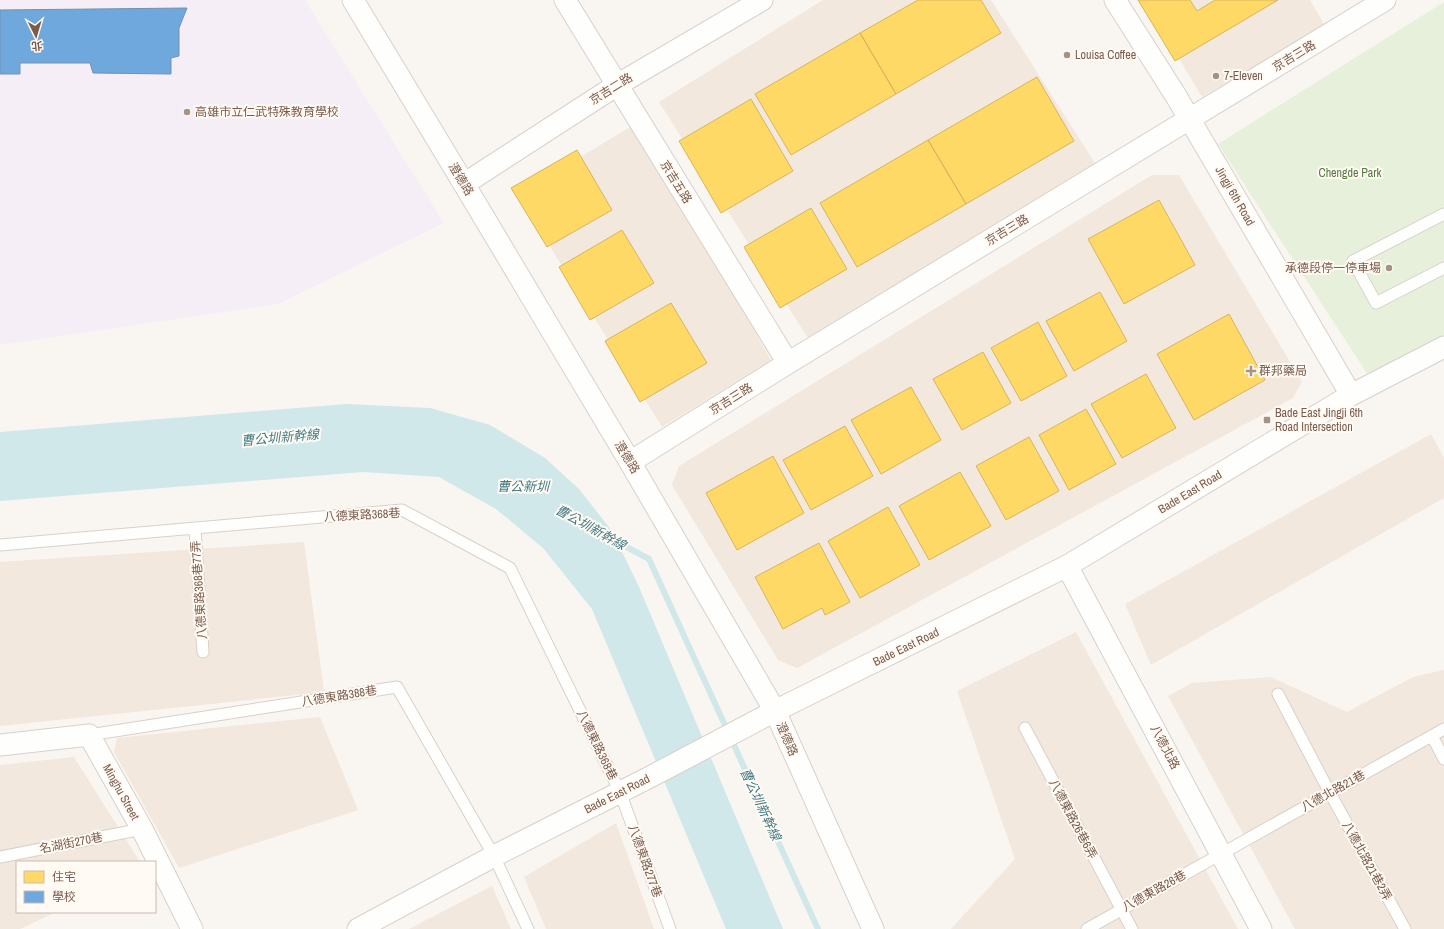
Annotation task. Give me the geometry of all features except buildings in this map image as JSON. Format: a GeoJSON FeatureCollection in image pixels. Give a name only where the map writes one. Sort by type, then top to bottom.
{"type":"FeatureCollection","features":[{"type":"Feature","properties":{"kind":"street","name":"澄德路"},"geometry":{"type":"LineString","coordinates":[[353,0],[630,462],[775,711],[873,929]]}},
{"type":"Feature","properties":{"kind":"street","name":"京吉五路"},"geometry":{"type":"LineString","coordinates":[[565,0],[788,363]]}},
{"type":"Feature","properties":{"kind":"street","name":"京吉二路"},"geometry":{"type":"LineString","coordinates":[[464,184],[617,85],[762,0]]}},
{"type":"Feature","properties":{"kind":"street","name":"Jingji 6th Road"},"geometry":{"type":"LineString","coordinates":[[1115,0],[1176,96],[1351,395]]}},
{"type":"Feature","properties":{"kind":"street","name":"京吉三路"},"geometry":{"type":"LineString","coordinates":[[630,462],[788,363],[1385,0]]}},
{"type":"Feature","properties":{"kind":"street","name":"Bade East Road"},"geometry":{"type":"LineString","coordinates":[[358,929],[494,856],[650,777],[775,711],[1067,566],[1351,395],[1444,346]]}},
{"type":"Feature","properties":{"kind":"street","name":"八德北路"},"geometry":{"type":"LineString","coordinates":[[1067,566],[1261,929]]}},
{"type":"Feature","properties":{"kind":"street"},"geometry":{"type":"LineString","coordinates":[[0,745],[89,735]]}},
{"type":"Feature","properties":{"kind":"street","name":"Minghu Street"},"geometry":{"type":"LineString","coordinates":[[89,735],[142,829],[192,929]]}},
{"type":"Feature","properties":{"kind":"lane"},"geometry":{"type":"LineString","coordinates":[[1444,214],[1354,261],[1376,303],[1444,268]]}},
{"type":"Feature","properties":{"kind":"lane","name":"八德東路368巷"},"geometry":{"type":"LineString","coordinates":[[0,545],[402,510],[510,568],[620,792]]}},
{"type":"Feature","properties":{"kind":"lane","name":"八德東路368巷77弄"},"geometry":{"type":"LineString","coordinates":[[195,528],[203,652]]}},
{"type":"Feature","properties":{"kind":"lane","name":"八德東路388巷"},"geometry":{"type":"LineString","coordinates":[[89,735],[397,687],[494,856]]}},
{"type":"Feature","properties":{"kind":"lane","name":"八德北路21巷2弄"},"geometry":{"type":"LineString","coordinates":[[1278,694],[1330,793],[1405,929]]}},
{"type":"Feature","properties":{"kind":"lane","name":"八德東路26巷6弄"},"geometry":{"type":"LineString","coordinates":[[1025,728],[1132,929]]}},
{"type":"Feature","properties":{"kind":"lane","name":"八德北路21巷"},"geometry":{"type":"LineString","coordinates":[[1222,854],[1444,729]]}},
{"type":"Feature","properties":{"kind":"lane"},"geometry":{"type":"LineString","coordinates":[[1432,736],[1444,759]]}},
{"type":"Feature","properties":{"kind":"lane","name":"八德東路277巷"},"geometry":{"type":"LineString","coordinates":[[620,792],[670,929]]}},
{"type":"Feature","properties":{"kind":"lane","name":"名湖街270巷"},"geometry":{"type":"LineString","coordinates":[[0,857],[142,829]]}},
{"type":"Feature","properties":{"kind":"lane","name":"八德東路26巷"},"geometry":{"type":"LineString","coordinates":[[1087,929],[1222,854]]}},
{"type":"Feature","properties":{"kind":"lane"},"geometry":{"type":"LineString","coordinates":[[494,856],[528,929]]}},
{"type":"Feature","properties":{"kind":"shaded area","name":"高雄市立仁武特殊教育學校"},"geometry":{"type":"Polygon","coordinates":[[[0,0],[305,0],[444,223],[278,304],[0,345],[0,0]]]}},
{"type":"Feature","properties":{"kind":"shaded area"},"geometry":{"type":"Polygon","coordinates":[[[823,0],[991,0],[1096,165],[811,343],[659,102],[823,0]]]}},
{"type":"Feature","properties":{"kind":"shaded area"},"geometry":{"type":"Polygon","coordinates":[[[1144,0],[1310,0],[1325,26],[1202,97],[1144,0]]]}},
{"type":"Feature","properties":{"kind":"shaded area"},"geometry":{"type":"Polygon","coordinates":[[[635,124],[771,360],[662,427],[518,195],[635,124]]]}},
{"type":"Feature","properties":{"kind":"shaded area"},"geometry":{"type":"Polygon","coordinates":[[[1152,175],[1179,175],[1302,382],[1293,398],[797,668],[778,660],[672,485],[679,466],[1152,175]]]}},
{"type":"Feature","properties":{"kind":"shaded area"},"geometry":{"type":"Polygon","coordinates":[[[1431,434],[1444,458],[1444,498],[1151,665],[1125,604],[1431,434]]]}},
{"type":"Feature","properties":{"kind":"shaded area"},"geometry":{"type":"Polygon","coordinates":[[[304,542],[324,692],[0,726],[0,562],[304,542]]]}},
{"type":"Feature","properties":{"kind":"shaded area"},"geometry":{"type":"Polygon","coordinates":[[[1076,632],[1238,929],[951,929],[1015,859],[957,691],[1076,632]]]}},
{"type":"Feature","properties":{"kind":"shaded area"},"geometry":{"type":"Polygon","coordinates":[[[1444,670],[1444,929],[1295,929],[1168,696],[1192,683],[1271,677],[1347,712],[1413,677],[1444,670]]]}},
{"type":"Feature","properties":{"kind":"shaded area"},"geometry":{"type":"Polygon","coordinates":[[[320,717],[358,810],[179,868],[114,752],[117,738],[320,717]]]}},
{"type":"Feature","properties":{"kind":"shaded area"},"geometry":{"type":"Polygon","coordinates":[[[74,757],[139,861],[16,861],[16,913],[54,913],[20,929],[0,929],[0,765],[74,757]]]}},
{"type":"Feature","properties":{"kind":"shaded area"},"geometry":{"type":"Polygon","coordinates":[[[616,823],[654,929],[546,929],[524,877],[616,823]]]}},
{"type":"Feature","properties":{"kind":"shaded area"},"geometry":{"type":"Polygon","coordinates":[[[492,886],[511,929],[409,929],[492,886]]]}},
{"type":"Feature","properties":{"kind":"green space","name":"Chengde Park"},"geometry":{"type":"Polygon","coordinates":[[[1444,2],[1444,336],[1368,375],[1218,144],[1444,2]]]}},
{"type":"Feature","properties":{"kind":"water","name":"曹公新圳"},"geometry":{"type":"Polygon","coordinates":[[[347,404],[430,408],[490,425],[545,458],[579,489],[612,531],[639,587],[783,929],[726,929],[592,609],[543,548],[496,509],[439,477],[363,472],[0,501],[0,432],[347,404]]]}},
{"type":"Feature","properties":{"kind":"waterway","name":"曹公圳新幹線"},"geometry":{"type":"LineString","coordinates":[[610,538],[649,559],[818,929]]}},
{"type":"Feature","properties":{"kind":"place","name":"Louisa Coffee"},"geometry":{"type":"Point","coordinates":[1067,55]}},
{"type":"Feature","properties":{"kind":"place","name":"7-Eleven"},"geometry":{"type":"Point","coordinates":[1216,76]}},
{"type":"Feature","properties":{"kind":"place","name":"高雄市立仁武特殊教育學校"},"geometry":{"type":"Point","coordinates":[187,112]}},
{"type":"Feature","properties":{"kind":"place","name":"承德段停一停車場"},"geometry":{"type":"Point","coordinates":[1389,268]}},
{"type":"Feature","properties":{"kind":"place","name":"群邦藥局"},"geometry":{"type":"Point","coordinates":[1251,371]}},
{"type":"Feature","properties":{"kind":"place","name":"Bade East Jingji 6th Road Intersection"},"geometry":{"type":"Point","coordinates":[1267,420]}}]}
